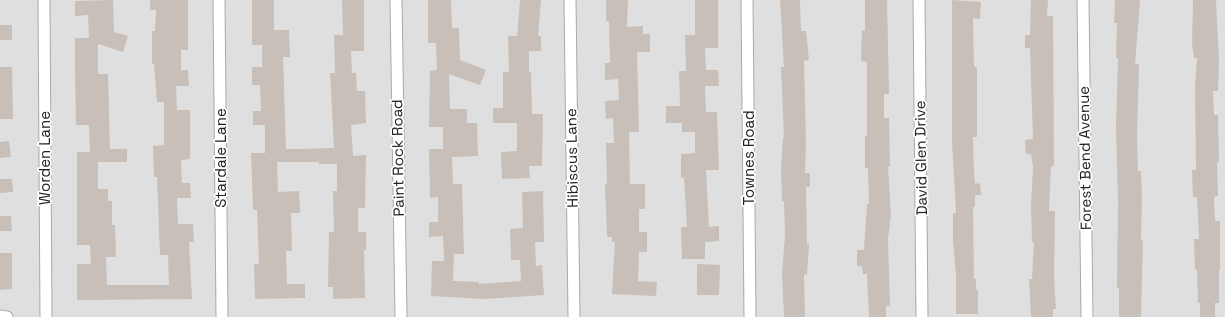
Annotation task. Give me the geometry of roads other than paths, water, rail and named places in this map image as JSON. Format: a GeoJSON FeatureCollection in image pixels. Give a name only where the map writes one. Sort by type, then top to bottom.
{"type":"FeatureCollection","features":[{"type":"Feature","properties":{"kind":"street","name":"Worden Lane"},"geometry":{"type":"LineString","coordinates":[[44,0],[46,317]]}},
{"type":"Feature","properties":{"kind":"street","name":"Stardale Lane"},"geometry":{"type":"LineString","coordinates":[[219,0],[222,317]]}},
{"type":"Feature","properties":{"kind":"street","name":"Paint Rock Road"},"geometry":{"type":"LineString","coordinates":[[396,0],[401,317]]}},
{"type":"Feature","properties":{"kind":"street","name":"Hibiscus Lane"},"geometry":{"type":"LineString","coordinates":[[570,0],[574,317]]}},
{"type":"Feature","properties":{"kind":"street","name":"Townes Road"},"geometry":{"type":"LineString","coordinates":[[747,0],[750,317]]}},
{"type":"Feature","properties":{"kind":"street","name":"David Glen Drive"},"geometry":{"type":"LineString","coordinates":[[919,0],[922,317]]}},
{"type":"Feature","properties":{"kind":"street","name":"Forest Bend Avenue"},"geometry":{"type":"LineString","coordinates":[[1083,0],[1087,317]]}},
{"type":"Feature","properties":{"kind":"street"},"geometry":{"type":"LineString","coordinates":[[0,316],[7,317]]}}]}
